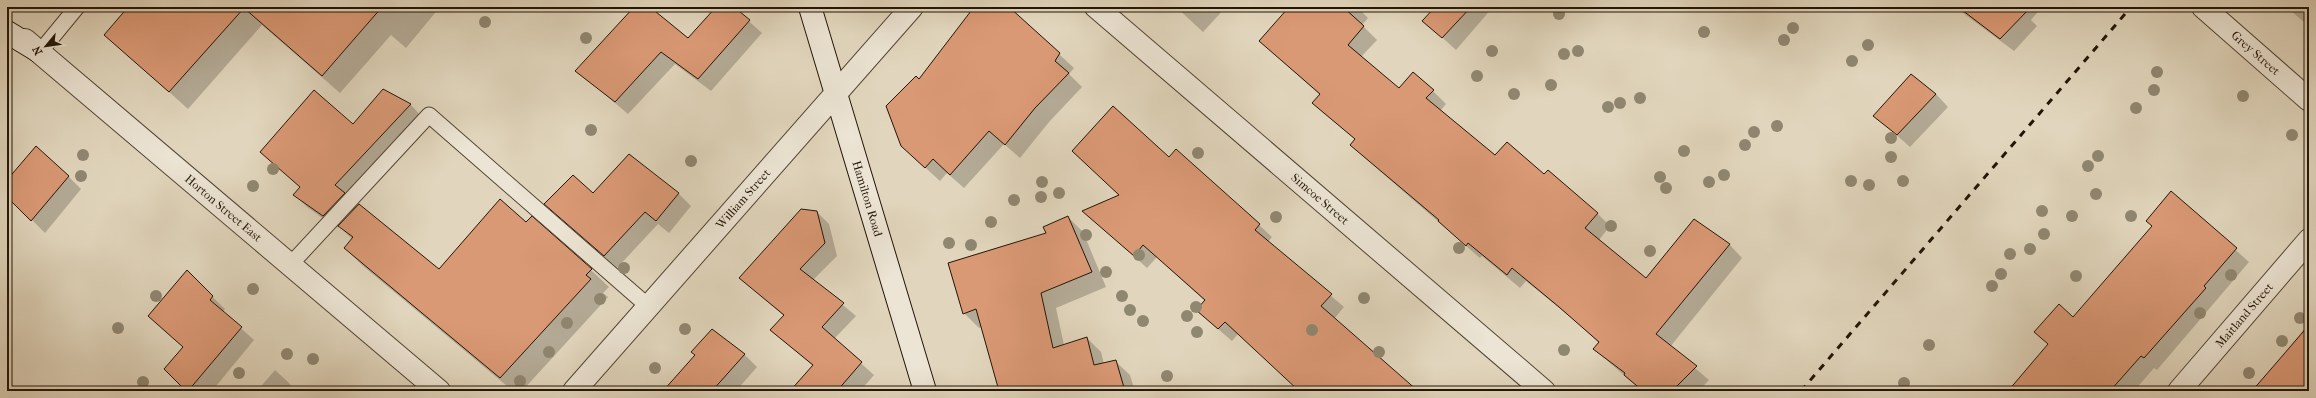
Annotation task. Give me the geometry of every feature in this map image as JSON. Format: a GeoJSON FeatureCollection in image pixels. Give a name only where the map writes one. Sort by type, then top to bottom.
{"type":"FeatureCollection","features":[{"type":"Feature","properties":{"kind":"street","name":"Hamilton Road"},"geometry":{"type":"LineString","coordinates":[[810,7],[925,391]]}},
{"type":"Feature","properties":{"kind":"street","name":"William Street"},"geometry":{"type":"LineString","coordinates":[[574,391],[837,95],[912,7]]}},
{"type":"Feature","properties":{"kind":"street","name":"Simcoe Street"},"geometry":{"type":"LineString","coordinates":[[1096,7],[1544,391]]}},
{"type":"Feature","properties":{"kind":"street","name":"Grey Street"},"geometry":{"type":"LineString","coordinates":[[2202,7],[2309,100]]}},
{"type":"Feature","properties":{"kind":"street","name":"Horton Street East"},"geometry":{"type":"LineString","coordinates":[[7,25],[439,391]]}},
{"type":"Feature","properties":{"kind":"street"},"geometry":{"type":"LineString","coordinates":[[7,32],[40,52]]}},
{"type":"Feature","properties":{"kind":"street","name":"Maitland Street"},"geometry":{"type":"LineString","coordinates":[[2179,391],[2309,240]]}},
{"type":"Feature","properties":{"kind":"lane"},"geometry":{"type":"LineString","coordinates":[[40,52],[77,7]]}},
{"type":"Feature","properties":{"kind":"lane"},"geometry":{"type":"LineString","coordinates":[[290,265],[429,114],[648,307]]}},
{"type":"Feature","properties":{"kind":"building"},"geometry":{"type":"Polygon","coordinates":[[[128,7],[382,7],[322,76],[244,8],[169,92],[104,35],[128,7]]]}},
{"type":"Feature","properties":{"kind":"building"},"geometry":{"type":"Polygon","coordinates":[[[634,7],[650,7],[688,38],[716,7],[734,7],[750,20],[698,79],[661,52],[615,102],[575,71],[634,7]]]}},
{"type":"Feature","properties":{"kind":"building"},"geometry":{"type":"Polygon","coordinates":[[[974,7],[1009,7],[1060,53],[1055,61],[1069,73],[1035,108],[1005,145],[989,131],[950,175],[933,159],[925,168],[901,146],[886,106],[916,76],[919,79],[974,7]]]}},
{"type":"Feature","properties":{"kind":"building"},"geometry":{"type":"Polygon","coordinates":[[[1289,7],[1343,7],[1364,26],[1348,45],[1399,88],[1413,72],[1434,90],[1426,98],[1495,155],[1507,142],[1544,174],[1548,170],[1598,213],[1585,228],[1646,278],[1694,219],[1730,244],[1656,334],[1697,366],[1672,391],[1643,391],[1624,375],[1625,373],[1593,349],[1599,342],[1559,307],[1512,268],[1507,275],[1468,243],[1466,246],[1438,221],[1439,220],[1350,145],[1355,139],[1312,103],[1320,94],[1259,41],[1289,7]]]}},
{"type":"Feature","properties":{"kind":"building"},"geometry":{"type":"Polygon","coordinates":[[[1435,7],[1471,7],[1442,38],[1422,21],[1435,7]]]}},
{"type":"Feature","properties":{"kind":"building"},"geometry":{"type":"Polygon","coordinates":[[[1958,7],[2031,7],[2000,39],[1958,7]]]}},
{"type":"Feature","properties":{"kind":"building"},"geometry":{"type":"Polygon","coordinates":[[[1911,74],[1936,94],[1897,135],[1873,116],[1911,74]]]}},
{"type":"Feature","properties":{"kind":"building"},"geometry":{"type":"Polygon","coordinates":[[[383,89],[411,104],[335,185],[345,193],[323,216],[293,195],[300,187],[260,152],[314,90],[353,124],[383,89]]]}},
{"type":"Feature","properties":{"kind":"building"},"geometry":{"type":"Polygon","coordinates":[[[1113,106],[1169,157],[1176,149],[1260,224],[1255,230],[1332,294],[1321,306],[1418,391],[1299,391],[1225,322],[1218,329],[1196,310],[1205,300],[1143,245],[1134,256],[1082,211],[1119,195],[1072,151],[1113,106]]]}},
{"type":"Feature","properties":{"kind":"building"},"geometry":{"type":"Polygon","coordinates":[[[36,146],[69,176],[31,221],[7,197],[7,180],[36,146]]]}},
{"type":"Feature","properties":{"kind":"building"},"geometry":{"type":"Polygon","coordinates":[[[629,154],[679,193],[656,221],[645,212],[604,256],[544,204],[573,175],[593,193],[629,154]]]}},
{"type":"Feature","properties":{"kind":"building"},"geometry":{"type":"Polygon","coordinates":[[[2171,191],[2237,248],[2204,286],[2206,288],[2144,358],[2141,356],[2110,391],[2008,391],[2048,344],[2034,332],[2059,304],[2073,317],[2152,226],[2146,221],[2171,191]]]}},
{"type":"Feature","properties":{"kind":"building"},"geometry":{"type":"Polygon","coordinates":[[[500,199],[526,222],[532,216],[592,269],[586,275],[591,279],[500,378],[344,248],[353,237],[338,226],[359,204],[439,269],[500,199]]]}},
{"type":"Feature","properties":{"kind":"building"},"geometry":{"type":"Polygon","coordinates":[[[801,209],[817,211],[825,243],[800,269],[844,303],[822,327],[862,362],[837,391],[790,391],[813,365],[770,330],[784,315],[739,278],[801,209]]]}},
{"type":"Feature","properties":{"kind":"building"},"geometry":{"type":"Polygon","coordinates":[[[1068,216],[1092,272],[1041,293],[1053,348],[1087,337],[1094,365],[1116,360],[1125,391],[999,391],[976,309],[963,314],[948,263],[1046,233],[1043,227],[1068,216]]]}},
{"type":"Feature","properties":{"kind":"building"},"geometry":{"type":"Polygon","coordinates":[[[187,270],[213,296],[210,300],[242,327],[188,391],[186,391],[164,369],[183,347],[148,316],[187,270]]]}},
{"type":"Feature","properties":{"kind":"building"},"geometry":{"type":"Polygon","coordinates":[[[2309,325],[2309,391],[2252,391],[2309,325]]]}},
{"type":"Feature","properties":{"kind":"building"},"geometry":{"type":"Polygon","coordinates":[[[712,329],[745,354],[712,391],[663,391],[695,355],[691,352],[712,329]]]}},
{"type":"Feature","properties":{"kind":"railway"},"geometry":{"type":"LineString","coordinates":[[1801,391],[2131,7]]}}]}
